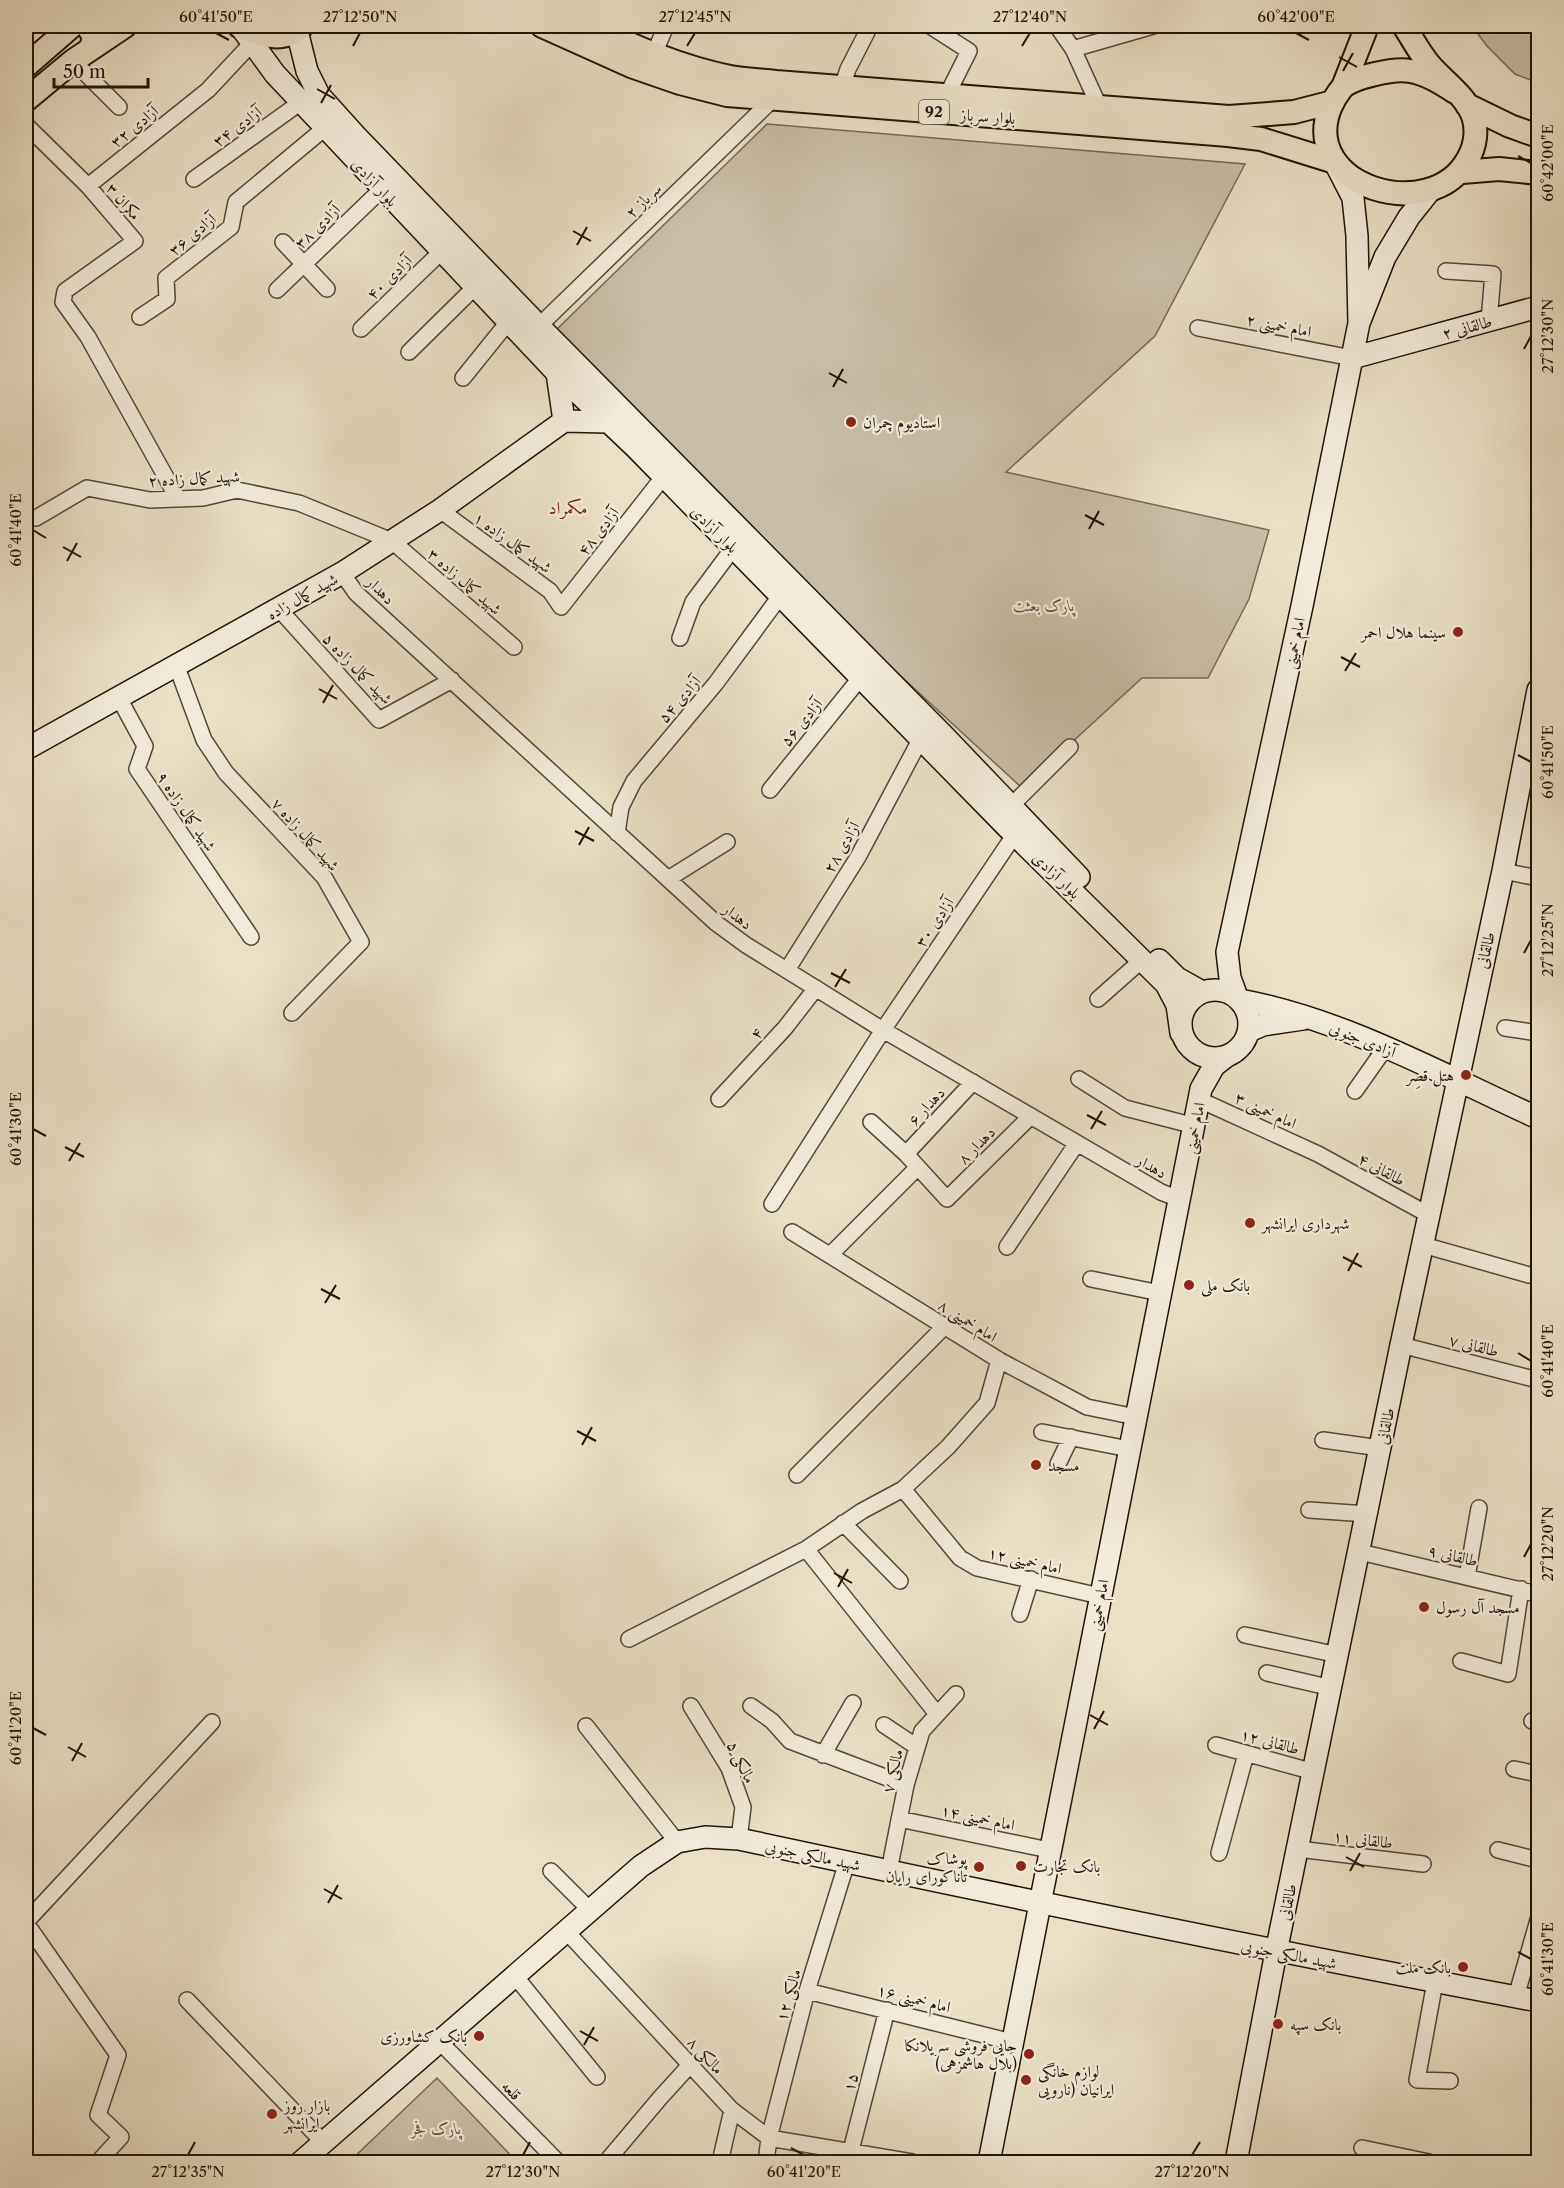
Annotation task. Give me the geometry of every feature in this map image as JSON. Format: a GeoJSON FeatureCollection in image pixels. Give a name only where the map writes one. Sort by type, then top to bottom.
{"type":"FeatureCollection","features":[{"type":"Feature","properties":{"kind":"main road"},"geometry":{"type":"LineString","coordinates":[[26,66],[72,26]]}},
{"type":"Feature","properties":{"kind":"main road"},"geometry":{"type":"LineString","coordinates":[[82,55],[94,36],[87,26]]}},
{"type":"Feature","properties":{"kind":"main road"},"geometry":{"type":"LineString","coordinates":[[26,100],[82,55],[125,26]]}},
{"type":"Feature","properties":{"kind":"main road","name":"بلوار سرباز"},"geometry":{"type":"LineString","coordinates":[[542,26],[631,66],[680,83],[727,95],[1228,135],[1261,139],[1335,162]]}},
{"type":"Feature","properties":{"kind":"main road","name":"بلوار سرباز"},"geometry":{"type":"LineString","coordinates":[[590,26],[654,54],[731,77],[1229,117],[1294,112],[1338,94]]}},
{"type":"Feature","properties":{"kind":"main road"},"geometry":{"type":"LineString","coordinates":[[1367,26],[1327,117],[1324,132],[1326,146],[1353,198],[1357,237],[1359,323],[1369,337],[1396,346]]}},
{"type":"Feature","properties":{"kind":"main road"},"geometry":{"type":"LineString","coordinates":[[1404,26],[1428,63],[1461,98],[1474,118],[1476,133],[1472,153],[1462,172]]}},
{"type":"Feature","properties":{"kind":"main road"},"geometry":{"type":"LineString","coordinates":[[244,32],[280,38],[300,28]]}},
{"type":"Feature","properties":{"kind":"main road","name":"بلوار آزادی"},"geometry":{"type":"LineString","coordinates":[[300,28],[307,71],[319,95],[539,326],[1011,806],[1167,969],[1177,978],[1207,990],[1222,990],[1238,999],[1313,1019]]}},
{"type":"Feature","properties":{"kind":"main road","name":"بلوار آزادی"},"geometry":{"type":"LineString","coordinates":[[244,32],[275,74],[556,373],[664,476],[1015,834],[1166,984],[1177,1005],[1184,1038],[1197,1071],[1201,1094]]}},
{"type":"Feature","properties":{"kind":"main road","name":"92"},"geometry":{"type":"LineString","coordinates":[[1338,94],[1378,72],[1408,70],[1431,78],[1461,98]]}},
{"type":"Feature","properties":{"kind":"main road"},"geometry":{"type":"LineString","coordinates":[[1461,98],[1510,126],[1539,136]]}},
{"type":"Feature","properties":{"kind":"main road","name":"92"},"geometry":{"type":"LineString","coordinates":[[1335,162],[1347,174],[1375,189],[1409,194],[1429,192],[1462,172]]}},
{"type":"Feature","properties":{"kind":"main road"},"geometry":{"type":"LineString","coordinates":[[1462,172],[1499,169],[1539,173]]}},
{"type":"Feature","properties":{"kind":"main road"},"geometry":{"type":"LineString","coordinates":[[1359,323],[1385,257],[1409,217],[1429,192]]}},
{"type":"Feature","properties":{"kind":"main road","name":"طالقانی ۲"},"geometry":{"type":"LineString","coordinates":[[1352,358],[1539,307]]}},
{"type":"Feature","properties":{"kind":"main road","name":"امام خمینی"},"geometry":{"type":"LineString","coordinates":[[989,2163],[1201,1094],[1214,1066],[1237,1050],[1249,1031],[1246,1009],[1238,999],[1230,978],[1227,952],[1299,618],[1359,323]]}},
{"type":"Feature","properties":{"kind":"main road"},"geometry":{"type":"LineString","coordinates":[[556,373],[564,420],[608,422]]}},
{"type":"Feature","properties":{"kind":"main road","name":"شهید کمال زاده"},"geometry":{"type":"LineString","coordinates":[[26,749],[177,667],[342,573],[440,510],[564,420]]}},
{"type":"Feature","properties":{"kind":"main road","name":"طالقانی"},"geometry":{"type":"LineString","coordinates":[[1236,2163],[1276,1952],[1539,690]]}},
{"type":"Feature","properties":{"kind":"main road"},"geometry":{"type":"LineString","coordinates":[[1227,952],[1222,973],[1207,990],[1186,1004],[1180,1023],[1184,1038],[1194,1052],[1204,1057],[1227,1056]]}},
{"type":"Feature","properties":{"kind":"main road","name":"آزادی جنوبی"},"geometry":{"type":"LineString","coordinates":[[1249,1031],[1285,1020],[1313,1019],[1386,1047],[1539,1118]]}},
{"type":"Feature","properties":{"kind":"main road","name":"شهید مالکی جنوبی"},"geometry":{"type":"LineString","coordinates":[[301,2163],[640,1866],[677,1842],[705,1837],[739,1839],[1039,1904],[1276,1952],[1539,2001]]}},
{"type":"Feature","properties":{"kind":"street"},"geometry":{"type":"LineString","coordinates":[[654,54],[666,26]]}},
{"type":"Feature","properties":{"kind":"street"},"geometry":{"type":"LineString","coordinates":[[1057,26],[1073,49],[1099,106]]}},
{"type":"Feature","properties":{"kind":"street"},"geometry":{"type":"LineString","coordinates":[[1073,49],[1153,26]]}},
{"type":"Feature","properties":{"kind":"street"},"geometry":{"type":"LineString","coordinates":[[942,28],[969,51],[947,95]]}},
{"type":"Feature","properties":{"kind":"street","name":"آزادی ۳۲"},"geometry":{"type":"LineString","coordinates":[[88,186],[208,90],[244,32]]}},
{"type":"Feature","properties":{"kind":"street"},"geometry":{"type":"LineString","coordinates":[[842,87],[848,69],[867,32]]}},
{"type":"Feature","properties":{"kind":"street"},"geometry":{"type":"LineString","coordinates":[[82,55],[119,107]]}},
{"type":"Feature","properties":{"kind":"street","name":"سرباز ۲"},"geometry":{"type":"LineString","coordinates":[[539,326],[772,100]]}},
{"type":"Feature","properties":{"kind":"street","name":"آزادی ۳۴"},"geometry":{"type":"LineString","coordinates":[[194,178],[301,102]]}},
{"type":"Feature","properties":{"kind":"street","name":"مکران ۳"},"geometry":{"type":"LineString","coordinates":[[26,125],[88,186],[135,241],[65,291],[63,302],[88,337],[178,499]]}},
{"type":"Feature","properties":{"kind":"street","name":"آزادی ۳۶"},"geometry":{"type":"LineString","coordinates":[[140,317],[167,299],[166,278],[231,227],[236,202],[325,128]]}},
{"type":"Feature","properties":{"kind":"street","name":"آزادی ۳۸"},"geometry":{"type":"LineString","coordinates":[[277,290],[382,189]]}},
{"type":"Feature","properties":{"kind":"street"},"geometry":{"type":"LineString","coordinates":[[283,242],[327,289]]}},
{"type":"Feature","properties":{"kind":"street","name":"آزادی ۴۰"},"geometry":{"type":"LineString","coordinates":[[362,328],[442,251]]}},
{"type":"Feature","properties":{"kind":"street"},"geometry":{"type":"LineString","coordinates":[[1446,271],[1493,274],[1489,321]]}},
{"type":"Feature","properties":{"kind":"street"},"geometry":{"type":"LineString","coordinates":[[409,352],[476,286]]}},
{"type":"Feature","properties":{"kind":"street"},"geometry":{"type":"LineString","coordinates":[[463,378],[509,321]]}},
{"type":"Feature","properties":{"kind":"street","name":"امام خمینی ۲"},"geometry":{"type":"LineString","coordinates":[[1198,328],[1352,358]]}},
{"type":"Feature","properties":{"kind":"street","name":"آزادی ۴۸"},"geometry":{"type":"LineString","coordinates":[[561,608],[664,476]]}},
{"type":"Feature","properties":{"kind":"street","name":"شهید کمال زاده ۲"},"geometry":{"type":"LineString","coordinates":[[36,518],[87,488],[150,500],[203,498],[237,490],[300,503],[392,541]]}},
{"type":"Feature","properties":{"kind":"street","name":"شهید کمال زاده ۱"},"geometry":{"type":"LineString","coordinates":[[440,510],[550,591],[561,608]]}},
{"type":"Feature","properties":{"kind":"street","name":"شهید کمال زاده ۳"},"geometry":{"type":"LineString","coordinates":[[392,541],[514,647]]}},
{"type":"Feature","properties":{"kind":"street"},"geometry":{"type":"LineString","coordinates":[[680,638],[693,602],[734,547]]}},
{"type":"Feature","properties":{"kind":"street","name":"دهدار"},"geometry":{"type":"LineString","coordinates":[[342,573],[356,593],[716,923],[746,945],[883,1030],[1161,1192],[1179,1199]]}},
{"type":"Feature","properties":{"kind":"street","name":"آزادی ۵۴"},"geometry":{"type":"LineString","coordinates":[[617,832],[621,807],[634,781],[716,683],[781,594]]}},
{"type":"Feature","properties":{"kind":"street","name":"شهید کمال زاده ۵"},"geometry":{"type":"LineString","coordinates":[[279,609],[379,720],[452,681]]}},
{"type":"Feature","properties":{"kind":"street","name":"شهید کمال زاده ۷"},"geometry":{"type":"LineString","coordinates":[[177,667],[204,740],[226,773],[324,877],[361,942],[292,1013]]}},
{"type":"Feature","properties":{"kind":"street","name":"آزادی ۵۶"},"geometry":{"type":"LineString","coordinates":[[770,790],[861,677]]}},
{"type":"Feature","properties":{"kind":"street","name":"شهید کمال زاده ۹"},"geometry":{"type":"LineString","coordinates":[[119,698],[145,746],[137,769],[251,938]]}},
{"type":"Feature","properties":{"kind":"street","name":"آزادی ۲۸"},"geometry":{"type":"LineString","coordinates":[[787,970],[858,857],[921,738]]}},
{"type":"Feature","properties":{"kind":"street"},"geometry":{"type":"LineString","coordinates":[[1011,806],[1070,747]]}},
{"type":"Feature","properties":{"kind":"street","name":"آزادی ۳۰"},"geometry":{"type":"LineString","coordinates":[[772,1204],[883,1030],[1015,834]]}},
{"type":"Feature","properties":{"kind":"street"},"geometry":{"type":"LineString","coordinates":[[668,879],[727,842]]}},
{"type":"Feature","properties":{"kind":"street"},"geometry":{"type":"LineString","coordinates":[[1503,871],[1539,878]]}},
{"type":"Feature","properties":{"kind":"street"},"geometry":{"type":"LineString","coordinates":[[1098,999],[1142,960]]}},
{"type":"Feature","properties":{"kind":"street","name":"۴"},"geometry":{"type":"LineString","coordinates":[[719,1099],[785,1028],[816,988]]}},
{"type":"Feature","properties":{"kind":"street"},"geometry":{"type":"LineString","coordinates":[[1505,1028],[1539,1033]]}},
{"type":"Feature","properties":{"kind":"street"},"geometry":{"type":"LineString","coordinates":[[1355,1091],[1386,1047]]}},
{"type":"Feature","properties":{"kind":"street"},"geometry":{"type":"LineString","coordinates":[[1079,1079],[1125,1108],[1195,1126]]}},
{"type":"Feature","properties":{"kind":"street","name":"دهدار ۶"},"geometry":{"type":"LineString","coordinates":[[906,1154],[973,1082]]}},
{"type":"Feature","properties":{"kind":"street","name":"امام خمینی ۳"},"geometry":{"type":"LineString","coordinates":[[1201,1094],[1318,1154]]}},
{"type":"Feature","properties":{"kind":"street","name":"دهدار ۸"},"geometry":{"type":"LineString","coordinates":[[918,1167],[947,1199],[1031,1116]]}},
{"type":"Feature","properties":{"kind":"street"},"geometry":{"type":"LineString","coordinates":[[830,1255],[918,1167],[871,1122]]}},
{"type":"Feature","properties":{"kind":"street"},"geometry":{"type":"LineString","coordinates":[[1007,1247],[1077,1143]]}},
{"type":"Feature","properties":{"kind":"street","name":"طالقانی ۴"},"geometry":{"type":"LineString","coordinates":[[1318,1154],[1430,1215]]}},
{"type":"Feature","properties":{"kind":"street","name":"امام خمینی ۸"},"geometry":{"type":"LineString","coordinates":[[792,1232],[999,1360],[1087,1407],[1136,1417]]}},
{"type":"Feature","properties":{"kind":"street"},"geometry":{"type":"LineString","coordinates":[[1423,1245],[1528,1275]]}},
{"type":"Feature","properties":{"kind":"street"},"geometry":{"type":"LineString","coordinates":[[1091,1279],[1160,1293]]}},
{"type":"Feature","properties":{"kind":"street"},"geometry":{"type":"LineString","coordinates":[[797,1475],[945,1326]]}},
{"type":"Feature","properties":{"kind":"street","name":"طالقانی ۷"},"geometry":{"type":"LineString","coordinates":[[1401,1345],[1539,1380]]}},
{"type":"Feature","properties":{"kind":"street"},"geometry":{"type":"LineString","coordinates":[[629,1639],[806,1549],[843,1523],[903,1489],[948,1447],[987,1403],[999,1360]]}},
{"type":"Feature","properties":{"kind":"street"},"geometry":{"type":"LineString","coordinates":[[1042,1432],[1129,1449]]}},
{"type":"Feature","properties":{"kind":"street"},"geometry":{"type":"LineString","coordinates":[[1058,1464],[1071,1437]]}},
{"type":"Feature","properties":{"kind":"street"},"geometry":{"type":"LineString","coordinates":[[1323,1440],[1380,1448]]}},
{"type":"Feature","properties":{"kind":"street","name":"امام خمینی ۱۲"},"geometry":{"type":"LineString","coordinates":[[903,1489],[960,1557],[977,1568],[1100,1596]]}},
{"type":"Feature","properties":{"kind":"street"},"geometry":{"type":"LineString","coordinates":[[1467,1577],[1479,1508]]}},
{"type":"Feature","properties":{"kind":"street"},"geometry":{"type":"LineString","coordinates":[[1309,1510],[1367,1514]]}},
{"type":"Feature","properties":{"kind":"street"},"geometry":{"type":"LineString","coordinates":[[843,1523],[900,1581]]}},
{"type":"Feature","properties":{"kind":"street"},"geometry":{"type":"LineString","coordinates":[[806,1549],[938,1714]]}},
{"type":"Feature","properties":{"kind":"street","name":"طالقانی ۹"},"geometry":{"type":"LineString","coordinates":[[1360,1552],[1539,1594]]}},
{"type":"Feature","properties":{"kind":"street"},"geometry":{"type":"LineString","coordinates":[[1020,1614],[1031,1579]]}},
{"type":"Feature","properties":{"kind":"street"},"geometry":{"type":"LineString","coordinates":[[1461,1661],[1508,1674],[1521,1589]]}},
{"type":"Feature","properties":{"kind":"street"},"geometry":{"type":"LineString","coordinates":[[1245,1635],[1338,1656]]}},
{"type":"Feature","properties":{"kind":"street"},"geometry":{"type":"LineString","coordinates":[[1267,1673],[1332,1688]]}},
{"type":"Feature","properties":{"kind":"street","name":"مالکی ۷"},"geometry":{"type":"LineString","coordinates":[[889,1871],[906,1785],[922,1731],[956,1694]]}},
{"type":"Feature","properties":{"kind":"street"},"geometry":{"type":"LineString","coordinates":[[823,1755],[854,1703]]}},
{"type":"Feature","properties":{"kind":"street","name":"مالکی ۵"},"geometry":{"type":"LineString","coordinates":[[691,1706],[729,1768],[743,1807],[739,1839]]}},
{"type":"Feature","properties":{"kind":"street"},"geometry":{"type":"LineString","coordinates":[[751,1706],[772,1721],[790,1741],[906,1785]]}},
{"type":"Feature","properties":{"kind":"street"},"geometry":{"type":"LineString","coordinates":[[98,2163],[121,2137],[98,2115],[118,2055],[26,1923],[212,1722]]}},
{"type":"Feature","properties":{"kind":"street"},"geometry":{"type":"LineString","coordinates":[[884,1725],[917,1747]]}},
{"type":"Feature","properties":{"kind":"street"},"geometry":{"type":"LineString","coordinates":[[586,1726],[677,1842]]}},
{"type":"Feature","properties":{"kind":"street","name":"طالقانی ۱۲"},"geometry":{"type":"LineString","coordinates":[[1216,1745],[1314,1772]]}},
{"type":"Feature","properties":{"kind":"street"},"geometry":{"type":"LineString","coordinates":[[1219,1853],[1246,1754]]}},
{"type":"Feature","properties":{"kind":"street"},"geometry":{"type":"LineString","coordinates":[[1514,1769],[1539,1774]]}},
{"type":"Feature","properties":{"kind":"street","name":"امام خمینی ۱۴"},"geometry":{"type":"LineString","coordinates":[[899,1819],[1050,1850]]}},
{"type":"Feature","properties":{"kind":"street","name":"طالقانی ۱۱"},"geometry":{"type":"LineString","coordinates":[[1298,1849],[1423,1864]]}},
{"type":"Feature","properties":{"kind":"street"},"geometry":{"type":"LineString","coordinates":[[1498,1850],[1539,1860]]}},
{"type":"Feature","properties":{"kind":"street","name":"مالکی ۱۲"},"geometry":{"type":"LineString","coordinates":[[766,2163],[769,2138],[807,1991],[847,1862]]}},
{"type":"Feature","properties":{"kind":"street"},"geometry":{"type":"LineString","coordinates":[[551,1870],[590,1910]]}},
{"type":"Feature","properties":{"kind":"street"},"geometry":{"type":"LineString","coordinates":[[1516,1997],[1539,1920]]}},
{"type":"Feature","properties":{"kind":"street","name":"مالکی ۸"},"geometry":{"type":"LineString","coordinates":[[566,1931],[732,2110],[769,2138],[849,2157],[912,2163]]}},
{"type":"Feature","properties":{"kind":"street"},"geometry":{"type":"LineString","coordinates":[[514,1976],[597,2077]]}},
{"type":"Feature","properties":{"kind":"street"},"geometry":{"type":"LineString","coordinates":[[1435,1982],[1417,2080],[1450,2081]]}},
{"type":"Feature","properties":{"kind":"street","name":"امام خمینی ۱۶"},"geometry":{"type":"LineString","coordinates":[[807,1991],[1012,2042]]}},
{"type":"Feature","properties":{"kind":"street"},"geometry":{"type":"LineString","coordinates":[[187,2000],[324,2143]]}},
{"type":"Feature","properties":{"kind":"street","name":"۱۵"},"geometry":{"type":"LineString","coordinates":[[849,2157],[887,2010]]}},
{"type":"Feature","properties":{"kind":"street","name":"قلعه"},"geometry":{"type":"LineString","coordinates":[[440,2042],[558,2163]]}},
{"type":"Feature","properties":{"kind":"street"},"geometry":{"type":"LineString","coordinates":[[606,2163],[690,2065]]}},
{"type":"Feature","properties":{"kind":"street"},"geometry":{"type":"LineString","coordinates":[[720,2163],[732,2110]]}},
{"type":"Feature","properties":{"kind":"street"},"geometry":{"type":"LineString","coordinates":[[1362,2148],[1429,2163]]}},
{"type":"Feature","properties":{"kind":"green space"},"geometry":{"type":"Polygon","coordinates":[[[1472,26],[1538,26],[1538,83],[1515,74],[1487,46],[1472,26]]]}},
{"type":"Feature","properties":{"kind":"green space","name":"استادیوم چمران"},"geometry":{"type":"Polygon","coordinates":[[[767,124],[1245,164],[1155,336],[1006,472],[1269,530],[1249,599],[1208,678],[1142,678],[1022,788],[852,631],[553,333],[767,124]]]}},
{"type":"Feature","properties":{"kind":"green space","name":"پارک فجر"},"geometry":{"type":"Polygon","coordinates":[[[437,2078],[517,2162],[349,2162],[437,2078]]]}},
{"type":"Feature","properties":{"kind":"place","name":"استادیوم چمران"},"geometry":{"type":"Point","coordinates":[851,422]}},
{"type":"Feature","properties":{"kind":"place","name":"سینما هلال احمر"},"geometry":{"type":"Point","coordinates":[1458,632]}},
{"type":"Feature","properties":{"kind":"place","name":"هتل قصِر"},"geometry":{"type":"Point","coordinates":[1466,1075]}},
{"type":"Feature","properties":{"kind":"place","name":"شهرداری ایرانشهر"},"geometry":{"type":"Point","coordinates":[1250,1223]}},
{"type":"Feature","properties":{"kind":"place","name":"بانک ملی"},"geometry":{"type":"Point","coordinates":[1189,1285]}},
{"type":"Feature","properties":{"kind":"place","name":"مسجد"},"geometry":{"type":"Point","coordinates":[1036,1465]}},
{"type":"Feature","properties":{"kind":"place","name":"مسجد آل رسول"},"geometry":{"type":"Point","coordinates":[1424,1607]}},
{"type":"Feature","properties":{"kind":"place","name":"بانک تجارت"},"geometry":{"type":"Point","coordinates":[1021,1866]}},
{"type":"Feature","properties":{"kind":"place","name":"پوشاک تاناکورای رایان"},"geometry":{"type":"Point","coordinates":[979,1867]}},
{"type":"Feature","properties":{"kind":"place","name":"بانک ملت"},"geometry":{"type":"Point","coordinates":[1463,1967]}},
{"type":"Feature","properties":{"kind":"place","name":"بانک سپه"},"geometry":{"type":"Point","coordinates":[1278,2024]}},
{"type":"Feature","properties":{"kind":"place","name":"بانک کشاورزی"},"geometry":{"type":"Point","coordinates":[479,2036]}},
{"type":"Feature","properties":{"kind":"place","name":"چایی فروشی سریلانکا (بلال هاشمزهی)"},"geometry":{"type":"Point","coordinates":[1029,2054]}},
{"type":"Feature","properties":{"kind":"place","name":"لوازم خانگی ایرانیان (نارویی"},"geometry":{"type":"Point","coordinates":[1026,2080]}},
{"type":"Feature","properties":{"kind":"place","name":"بازار روز ایرانشهر"},"geometry":{"type":"Point","coordinates":[272,2114]}},
{"type":"Feature","properties":{"kind":"district","name":"مکمراد"},"geometry":{"type":"Point","coordinates":[568,508]}},
{"type":"Feature","properties":{"kind":"park label","name":"پارک بعثت"},"geometry":{"type":"Point","coordinates":[1044,605]}}]}
